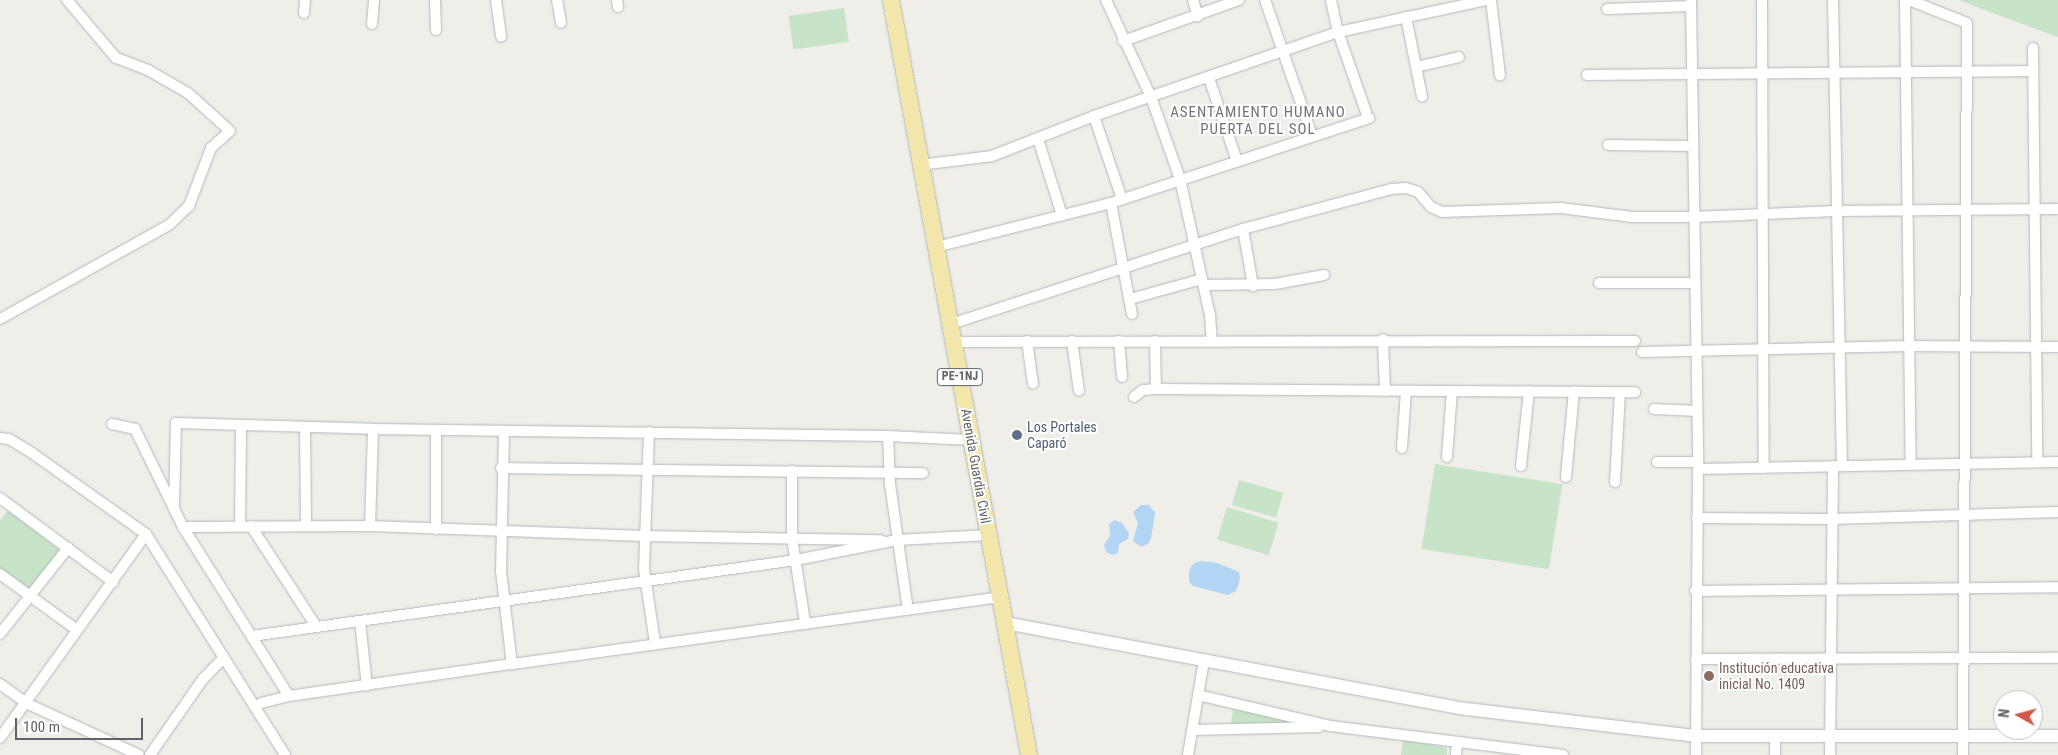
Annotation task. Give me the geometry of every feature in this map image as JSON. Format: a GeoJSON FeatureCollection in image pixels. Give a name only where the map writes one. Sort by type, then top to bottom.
{"type":"FeatureCollection","features":[{"type":"Feature","properties":{"kind":"highway","name":"Avenida Guardia Civil"},"geometry":{"type":"LineString","coordinates":[[891,0],[1029,755]]}},
{"type":"Feature","properties":{"kind":"street"},"geometry":{"type":"LineString","coordinates":[[0,319],[169,226],[189,206],[211,148],[230,131],[188,93],[148,70],[116,58],[67,0]]}},
{"type":"Feature","properties":{"kind":"street"},"geometry":{"type":"LineString","coordinates":[[304,13],[305,0]]}},
{"type":"Feature","properties":{"kind":"street"},"geometry":{"type":"LineString","coordinates":[[372,24],[374,0]]}},
{"type":"Feature","properties":{"kind":"street"},"geometry":{"type":"LineString","coordinates":[[435,0],[436,30]]}},
{"type":"Feature","properties":{"kind":"street"},"geometry":{"type":"LineString","coordinates":[[496,0],[501,37]]}},
{"type":"Feature","properties":{"kind":"street"},"geometry":{"type":"LineString","coordinates":[[557,0],[561,23]]}},
{"type":"Feature","properties":{"kind":"street"},"geometry":{"type":"LineString","coordinates":[[1106,0],[1123,41],[1151,97],[1180,179],[1203,282],[1212,341]]}},
{"type":"Feature","properties":{"kind":"street"},"geometry":{"type":"LineString","coordinates":[[1193,0],[1198,16]]}},
{"type":"Feature","properties":{"kind":"street"},"geometry":{"type":"LineString","coordinates":[[1123,41],[1239,0]]}},
{"type":"Feature","properties":{"kind":"street"},"geometry":{"type":"LineString","coordinates":[[1265,0],[1310,128]]}},
{"type":"Feature","properties":{"kind":"street"},"geometry":{"type":"LineString","coordinates":[[936,247],[1111,203],[1368,115],[1338,32],[1331,0]]}},
{"type":"Feature","properties":{"kind":"street"},"geometry":{"type":"LineString","coordinates":[[920,165],[992,156],[1094,116],[1284,53],[1338,32],[1406,17],[1447,3],[1486,0]]}},
{"type":"Feature","properties":{"kind":"street"},"geometry":{"type":"LineString","coordinates":[[1491,0],[1500,75]]}},
{"type":"Feature","properties":{"kind":"street"},"geometry":{"type":"LineString","coordinates":[[1762,0],[1764,468]]}},
{"type":"Feature","properties":{"kind":"street"},"geometry":{"type":"LineString","coordinates":[[1830,755],[1832,519],[1837,466],[1840,347],[1833,0]]}},
{"type":"Feature","properties":{"kind":"street"},"geometry":{"type":"LineString","coordinates":[[1905,0],[1911,464]]}},
{"type":"Feature","properties":{"kind":"street"},"geometry":{"type":"LineString","coordinates":[[1909,0],[1967,23],[1964,72],[1965,347],[1961,587],[1963,755]]}},
{"type":"Feature","properties":{"kind":"street"},"geometry":{"type":"LineString","coordinates":[[1606,9],[1691,3],[1692,217],[1697,350],[1698,466],[1695,591],[1696,755]]}},
{"type":"Feature","properties":{"kind":"street"},"geometry":{"type":"LineString","coordinates":[[1406,17],[1422,96]]}},
{"type":"Feature","properties":{"kind":"street"},"geometry":{"type":"LineString","coordinates":[[2033,48],[2037,462]]}},
{"type":"Feature","properties":{"kind":"street"},"geometry":{"type":"LineString","coordinates":[[1416,67],[1459,57]]}},
{"type":"Feature","properties":{"kind":"street"},"geometry":{"type":"LineString","coordinates":[[1587,75],[1834,75],[2033,71]]}},
{"type":"Feature","properties":{"kind":"street"},"geometry":{"type":"LineString","coordinates":[[1209,78],[1237,161]]}},
{"type":"Feature","properties":{"kind":"street"},"geometry":{"type":"LineString","coordinates":[[1094,116],[1122,199]]}},
{"type":"Feature","properties":{"kind":"street"},"geometry":{"type":"LineString","coordinates":[[1038,139],[1062,215]]}},
{"type":"Feature","properties":{"kind":"street"},"geometry":{"type":"LineString","coordinates":[[1608,145],[1691,146]]}},
{"type":"Feature","properties":{"kind":"street"},"geometry":{"type":"LineString","coordinates":[[950,324],[1244,229],[1391,189],[1406,188],[1418,192],[1431,208],[1442,212],[1561,208],[1632,217],[1692,217],[1837,210],[2058,209]]}},
{"type":"Feature","properties":{"kind":"street"},"geometry":{"type":"LineString","coordinates":[[1111,203],[1132,314]]}},
{"type":"Feature","properties":{"kind":"street"},"geometry":{"type":"LineString","coordinates":[[1244,229],[1253,286]]}},
{"type":"Feature","properties":{"kind":"street"},"geometry":{"type":"LineString","coordinates":[[1130,300],[1203,282],[1253,286],[1324,276]]}},
{"type":"Feature","properties":{"kind":"street"},"geometry":{"type":"LineString","coordinates":[[1599,283],[1694,283]]}},
{"type":"Feature","properties":{"kind":"street"},"geometry":{"type":"LineString","coordinates":[[1383,340],[1385,391]]}},
{"type":"Feature","properties":{"kind":"street"},"geometry":{"type":"LineString","coordinates":[[1027,341],[1033,384]]}},
{"type":"Feature","properties":{"kind":"street"},"geometry":{"type":"LineString","coordinates":[[1072,341],[1078,391]]}},
{"type":"Feature","properties":{"kind":"street"},"geometry":{"type":"LineString","coordinates":[[1119,341],[1122,377]]}},
{"type":"Feature","properties":{"kind":"street"},"geometry":{"type":"LineString","coordinates":[[1156,341],[1156,389]]}},
{"type":"Feature","properties":{"kind":"street"},"geometry":{"type":"LineString","coordinates":[[954,342],[1635,341]]}},
{"type":"Feature","properties":{"kind":"street"},"geometry":{"type":"LineString","coordinates":[[1642,352],[1910,346],[2058,347]]}},
{"type":"Feature","properties":{"kind":"street"},"geometry":{"type":"LineString","coordinates":[[1134,397],[1143,390],[1156,389],[1635,392]]}},
{"type":"Feature","properties":{"kind":"street"},"geometry":{"type":"LineString","coordinates":[[1402,448],[1406,391]]}},
{"type":"Feature","properties":{"kind":"street"},"geometry":{"type":"LineString","coordinates":[[1447,456],[1452,391]]}},
{"type":"Feature","properties":{"kind":"street"},"geometry":{"type":"LineString","coordinates":[[1521,466],[1528,391]]}},
{"type":"Feature","properties":{"kind":"street"},"geometry":{"type":"LineString","coordinates":[[1566,477],[1574,391]]}},
{"type":"Feature","properties":{"kind":"street"},"geometry":{"type":"LineString","coordinates":[[1615,482],[1620,392]]}},
{"type":"Feature","properties":{"kind":"street"},"geometry":{"type":"LineString","coordinates":[[1654,409],[1697,411]]}},
{"type":"Feature","properties":{"kind":"street"},"geometry":{"type":"LineString","coordinates":[[174,509],[176,423],[373,429],[888,436],[972,440]]}},
{"type":"Feature","properties":{"kind":"street"},"geometry":{"type":"LineString","coordinates":[[112,424],[135,429],[183,527],[289,696]]}},
{"type":"Feature","properties":{"kind":"street"},"geometry":{"type":"LineString","coordinates":[[240,525],[241,425]]}},
{"type":"Feature","properties":{"kind":"street"},"geometry":{"type":"LineString","coordinates":[[305,427],[306,526]]}},
{"type":"Feature","properties":{"kind":"street"},"geometry":{"type":"LineString","coordinates":[[370,526],[373,429]]}},
{"type":"Feature","properties":{"kind":"street"},"geometry":{"type":"LineString","coordinates":[[436,430],[436,529]]}},
{"type":"Feature","properties":{"kind":"street"},"geometry":{"type":"LineString","coordinates":[[504,431],[501,468],[501,532],[504,601],[512,664]]}},
{"type":"Feature","properties":{"kind":"street"},"geometry":{"type":"LineString","coordinates":[[648,432],[644,536],[645,581],[655,643]]}},
{"type":"Feature","properties":{"kind":"street"},"geometry":{"type":"LineString","coordinates":[[888,436],[889,473],[908,610]]}},
{"type":"Feature","properties":{"kind":"street"},"geometry":{"type":"LineString","coordinates":[[0,438],[9,439],[32,453],[146,534],[285,755]]}},
{"type":"Feature","properties":{"kind":"street"},"geometry":{"type":"LineString","coordinates":[[1657,462],[1698,466],[1764,468],[2058,462]]}},
{"type":"Feature","properties":{"kind":"street"},"geometry":{"type":"LineString","coordinates":[[501,468],[923,473]]}},
{"type":"Feature","properties":{"kind":"street"},"geometry":{"type":"LineString","coordinates":[[792,471],[792,538],[804,622]]}},
{"type":"Feature","properties":{"kind":"street"},"geometry":{"type":"LineString","coordinates":[[2,504],[68,548],[112,582]]}},
{"type":"Feature","properties":{"kind":"street"},"geometry":{"type":"LineString","coordinates":[[1697,518],[1832,519],[2058,512]]}},
{"type":"Feature","properties":{"kind":"street"},"geometry":{"type":"LineString","coordinates":[[183,527],[240,525],[370,526],[644,536],[897,540],[989,535]]}},
{"type":"Feature","properties":{"kind":"street"},"geometry":{"type":"LineString","coordinates":[[251,526],[316,626]]}},
{"type":"Feature","properties":{"kind":"street"},"geometry":{"type":"LineString","coordinates":[[0,738],[146,534]]}},
{"type":"Feature","properties":{"kind":"street"},"geometry":{"type":"LineString","coordinates":[[252,636],[796,560],[897,540]]}},
{"type":"Feature","properties":{"kind":"street"},"geometry":{"type":"LineString","coordinates":[[0,634],[68,548]]}},
{"type":"Feature","properties":{"kind":"street"},"geometry":{"type":"LineString","coordinates":[[0,574],[78,630]]}},
{"type":"Feature","properties":{"kind":"street"},"geometry":{"type":"LineString","coordinates":[[1695,591],[2058,587]]}},
{"type":"Feature","properties":{"kind":"street"},"geometry":{"type":"LineString","coordinates":[[261,703],[289,696],[655,643],[1000,597]]}},
{"type":"Feature","properties":{"kind":"street"},"geometry":{"type":"LineString","coordinates":[[360,621],[367,686]]}},
{"type":"Feature","properties":{"kind":"street"},"geometry":{"type":"LineString","coordinates":[[1005,623],[1466,709],[1697,736],[1775,738],[2058,736]]}},
{"type":"Feature","properties":{"kind":"street"},"geometry":{"type":"LineString","coordinates":[[150,755],[203,679],[224,657]]}},
{"type":"Feature","properties":{"kind":"street"},"geometry":{"type":"LineString","coordinates":[[1696,659],[2058,658]]}},
{"type":"Feature","properties":{"kind":"street"},"geometry":{"type":"LineString","coordinates":[[1188,755],[1204,660]]}},
{"type":"Feature","properties":{"kind":"street"},"geometry":{"type":"LineString","coordinates":[[0,684],[26,703],[139,755]]}},
{"type":"Feature","properties":{"kind":"street"},"geometry":{"type":"LineString","coordinates":[[1198,695],[1330,726],[1563,755]]}},
{"type":"Feature","properties":{"kind":"street"},"geometry":{"type":"LineString","coordinates":[[1192,730],[1330,726]]}},
{"type":"Feature","properties":{"kind":"street"},"geometry":{"type":"LineString","coordinates":[[1775,738],[1775,755]]}},
{"type":"Feature","properties":{"kind":"street"},"geometry":{"type":"LineString","coordinates":[[1456,755],[1457,743]]}},
{"type":"Feature","properties":{"kind":"green space"},"geometry":{"type":"Polygon","coordinates":[[[1959,0],[2058,0],[2058,37],[1987,11],[1959,0]]]}},
{"type":"Feature","properties":{"kind":"green space"},"geometry":{"type":"Polygon","coordinates":[[[844,8],[849,42],[793,49],[789,16],[844,8]]]}},
{"type":"Feature","properties":{"kind":"green space"},"geometry":{"type":"Polygon","coordinates":[[[1435,464],[1562,484],[1549,569],[1422,549],[1435,464]]]}},
{"type":"Feature","properties":{"kind":"green space"},"geometry":{"type":"Polygon","coordinates":[[[1239,480],[1283,493],[1276,518],[1232,505],[1239,480]]]}},
{"type":"Feature","properties":{"kind":"green space"},"geometry":{"type":"Polygon","coordinates":[[[1227,507],[1279,523],[1269,555],[1217,540],[1227,507]]]}},
{"type":"Feature","properties":{"kind":"green space"},"geometry":{"type":"Polygon","coordinates":[[[8,510],[61,551],[30,591],[0,568],[0,521],[8,510]]]}},
{"type":"Feature","properties":{"kind":"green space"},"geometry":{"type":"Polygon","coordinates":[[[1233,708],[1308,725],[1231,725],[1233,708]]]}},
{"type":"Feature","properties":{"kind":"green space"},"geometry":{"type":"Polygon","coordinates":[[[1403,739],[1447,748],[1447,755],[1401,755],[1403,739]]]}},
{"type":"Feature","properties":{"kind":"water"},"geometry":{"type":"Polygon","coordinates":[[[1141,505],[1149,505],[1155,513],[1149,543],[1141,547],[1133,541],[1138,523],[1133,512],[1141,505]]]}},
{"type":"Feature","properties":{"kind":"water"},"geometry":{"type":"Polygon","coordinates":[[[1115,520],[1122,523],[1129,533],[1128,539],[1119,544],[1118,553],[1113,555],[1106,552],[1104,545],[1110,536],[1109,524],[1115,520]]]}},
{"type":"Feature","properties":{"kind":"water"},"geometry":{"type":"Polygon","coordinates":[[[1201,561],[1217,563],[1239,572],[1240,579],[1236,591],[1228,595],[1193,586],[1189,582],[1189,570],[1194,563],[1201,561]]]}},
{"type":"Feature","properties":{"kind":"place","name":"Los Portales Caparó"},"geometry":{"type":"Point","coordinates":[1017,435]}},
{"type":"Feature","properties":{"kind":"place","name":"Institución educativa inicial No. 1409"},"geometry":{"type":"Point","coordinates":[1709,676]}},
{"type":"Feature","properties":{"kind":"district","name":"ASENTAMIENTO HUMANO PUERTA DEL SOL"},"geometry":{"type":"Point","coordinates":[1258,120]}}]}
